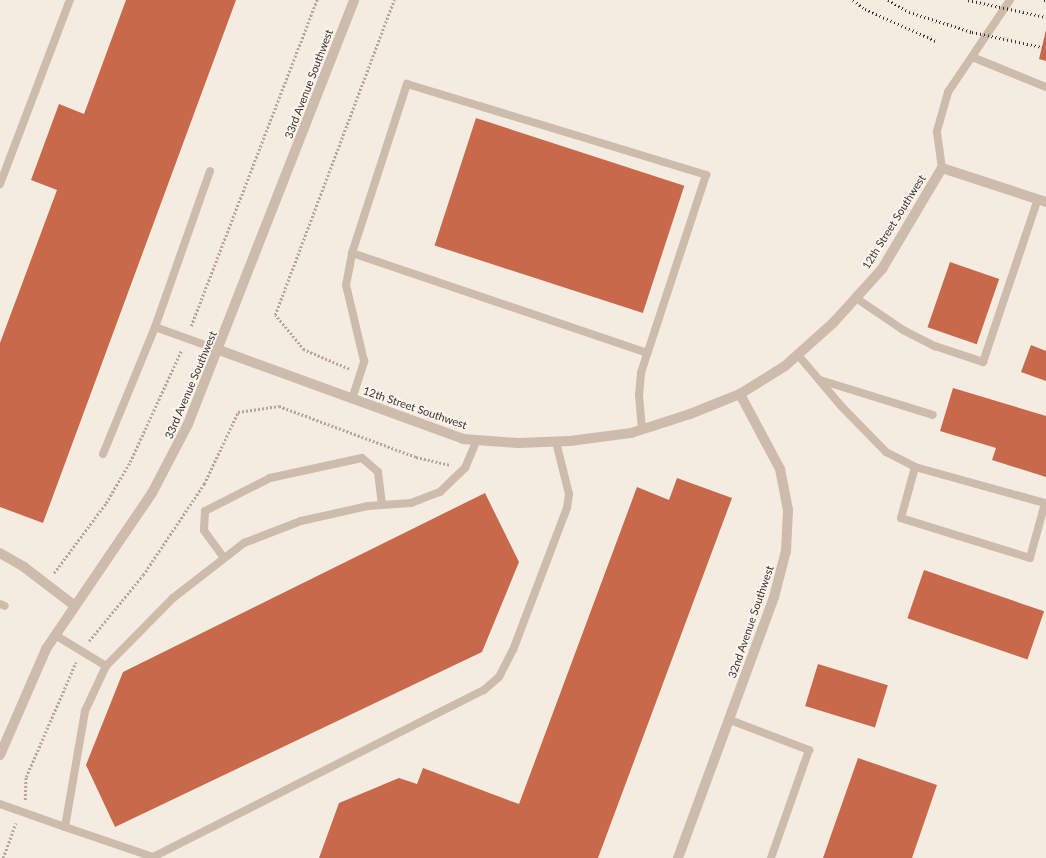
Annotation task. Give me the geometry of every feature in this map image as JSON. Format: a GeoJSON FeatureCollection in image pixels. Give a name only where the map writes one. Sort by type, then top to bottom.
{"type":"FeatureCollection","features":[{"type":"Feature","properties":{"kind":"street","name":"33rd Avenue Southwest"},"geometry":{"type":"LineString","coordinates":[[0,755],[29,685],[55,635],[168,466],[202,395],[354,0]]}},
{"type":"Feature","properties":{"kind":"street","name":"12th Street Southwest"},"geometry":{"type":"LineString","coordinates":[[220,350],[463,439],[556,442],[642,429],[740,394],[785,366],[798,355],[834,322],[882,269],[942,168]]}},
{"type":"Feature","properties":{"kind":"street"},"geometry":{"type":"LineString","coordinates":[[942,168],[1042,201]]}},
{"type":"Feature","properties":{"kind":"street","name":"32nd Avenue Southwest"},"geometry":{"type":"LineString","coordinates":[[678,858],[774,597],[786,551],[788,510],[780,469],[740,394]]}},
{"type":"Feature","properties":{"kind":"street"},"geometry":{"type":"LineString","coordinates":[[0,553],[46,584],[75,606]]}},
{"type":"Feature","properties":{"kind":"lane"},"geometry":{"type":"LineString","coordinates":[[0,184],[70,0]]}},
{"type":"Feature","properties":{"kind":"lane"},"geometry":{"type":"LineString","coordinates":[[942,168],[937,130],[948,92],[1010,0]]}},
{"type":"Feature","properties":{"kind":"lane"},"geometry":{"type":"LineString","coordinates":[[972,57],[1046,87]]}},
{"type":"Feature","properties":{"kind":"lane"},"geometry":{"type":"LineString","coordinates":[[352,398],[364,361],[346,285],[352,253],[407,84],[706,175],[648,352],[639,395],[642,429]]}},
{"type":"Feature","properties":{"kind":"lane"},"geometry":{"type":"LineString","coordinates":[[103,454],[155,326],[210,171]]}},
{"type":"Feature","properties":{"kind":"lane"},"geometry":{"type":"LineString","coordinates":[[856,298],[903,330],[935,346],[983,362],[1042,201]]}},
{"type":"Feature","properties":{"kind":"lane"},"geometry":{"type":"LineString","coordinates":[[352,253],[648,352]]}},
{"type":"Feature","properties":{"kind":"lane"},"geometry":{"type":"LineString","coordinates":[[155,326],[220,350]]}},
{"type":"Feature","properties":{"kind":"lane"},"geometry":{"type":"LineString","coordinates":[[798,355],[819,380],[886,452],[915,467],[1045,503],[1030,558],[901,518],[915,467]]}},
{"type":"Feature","properties":{"kind":"lane"},"geometry":{"type":"LineString","coordinates":[[819,380],[933,415]]}},
{"type":"Feature","properties":{"kind":"lane"},"geometry":{"type":"LineString","coordinates":[[65,827],[85,711],[106,666],[173,598],[244,543],[301,522],[382,506],[411,503],[440,492],[465,468],[476,440]]}},
{"type":"Feature","properties":{"kind":"lane"},"geometry":{"type":"LineString","coordinates":[[0,804],[152,857],[484,690],[499,677],[513,650],[567,508],[569,494],[556,442]]}},
{"type":"Feature","properties":{"kind":"lane"},"geometry":{"type":"LineString","coordinates":[[224,558],[204,530],[205,511],[270,478],[362,458],[378,472],[382,506]]}},
{"type":"Feature","properties":{"kind":"lane"},"geometry":{"type":"LineString","coordinates":[[55,635],[106,666]]}},
{"type":"Feature","properties":{"kind":"lane"},"geometry":{"type":"LineString","coordinates":[[730,720],[809,750],[771,858]]}},
{"type":"Feature","properties":{"kind":"path"},"geometry":{"type":"LineString","coordinates":[[46,584],[106,503],[123,474],[169,380],[317,0]]}},
{"type":"Feature","properties":{"kind":"path"},"geometry":{"type":"LineString","coordinates":[[361,374],[304,350],[275,315],[394,0]]}},
{"type":"Feature","properties":{"kind":"building"},"geometry":{"type":"Polygon","coordinates":[[[126,0],[236,0],[43,523],[0,507],[0,343],[57,190],[31,180],[59,104],[84,114],[126,0]]]}},
{"type":"Feature","properties":{"kind":"building"},"geometry":{"type":"Polygon","coordinates":[[[1046,30],[1046,61],[1039,59],[1046,30]]]}},
{"type":"Feature","properties":{"kind":"building"},"geometry":{"type":"Polygon","coordinates":[[[476,118],[684,186],[643,313],[435,245],[476,118]]]}},
{"type":"Feature","properties":{"kind":"building"},"geometry":{"type":"Polygon","coordinates":[[[950,262],[999,279],[977,344],[928,327],[950,262]]]}},
{"type":"Feature","properties":{"kind":"building"},"geometry":{"type":"Polygon","coordinates":[[[1031,345],[1046,351],[1046,381],[1021,372],[1031,345]]]}},
{"type":"Feature","properties":{"kind":"building"},"geometry":{"type":"Polygon","coordinates":[[[953,388],[1046,416],[1046,477],[992,460],[996,448],[940,431],[953,388]]]}},
{"type":"Feature","properties":{"kind":"building"},"geometry":{"type":"Polygon","coordinates":[[[677,478],[732,498],[598,858],[319,858],[339,803],[399,778],[417,784],[423,768],[519,804],[637,487],[669,500],[677,478]]]}},
{"type":"Feature","properties":{"kind":"building"},"geometry":{"type":"Polygon","coordinates":[[[485,493],[519,562],[482,652],[115,827],[86,765],[123,672],[485,493]]]}},
{"type":"Feature","properties":{"kind":"building"},"geometry":{"type":"Polygon","coordinates":[[[924,570],[1044,611],[1027,660],[907,618],[924,570]]]}},
{"type":"Feature","properties":{"kind":"building"},"geometry":{"type":"Polygon","coordinates":[[[818,664],[888,685],[875,727],[805,706],[818,664]]]}},
{"type":"Feature","properties":{"kind":"building"},"geometry":{"type":"Polygon","coordinates":[[[858,758],[937,785],[912,858],[823,858],[858,758]]]}},
{"type":"Feature","properties":{"kind":"railway"},"geometry":{"type":"LineString","coordinates":[[853,0],[865,9],[936,41]]}},
{"type":"Feature","properties":{"kind":"railway"},"geometry":{"type":"LineString","coordinates":[[888,0],[909,12],[972,32],[1042,47]]}},
{"type":"Feature","properties":{"kind":"railway"},"geometry":{"type":"LineString","coordinates":[[968,0],[1046,17]]}}]}
